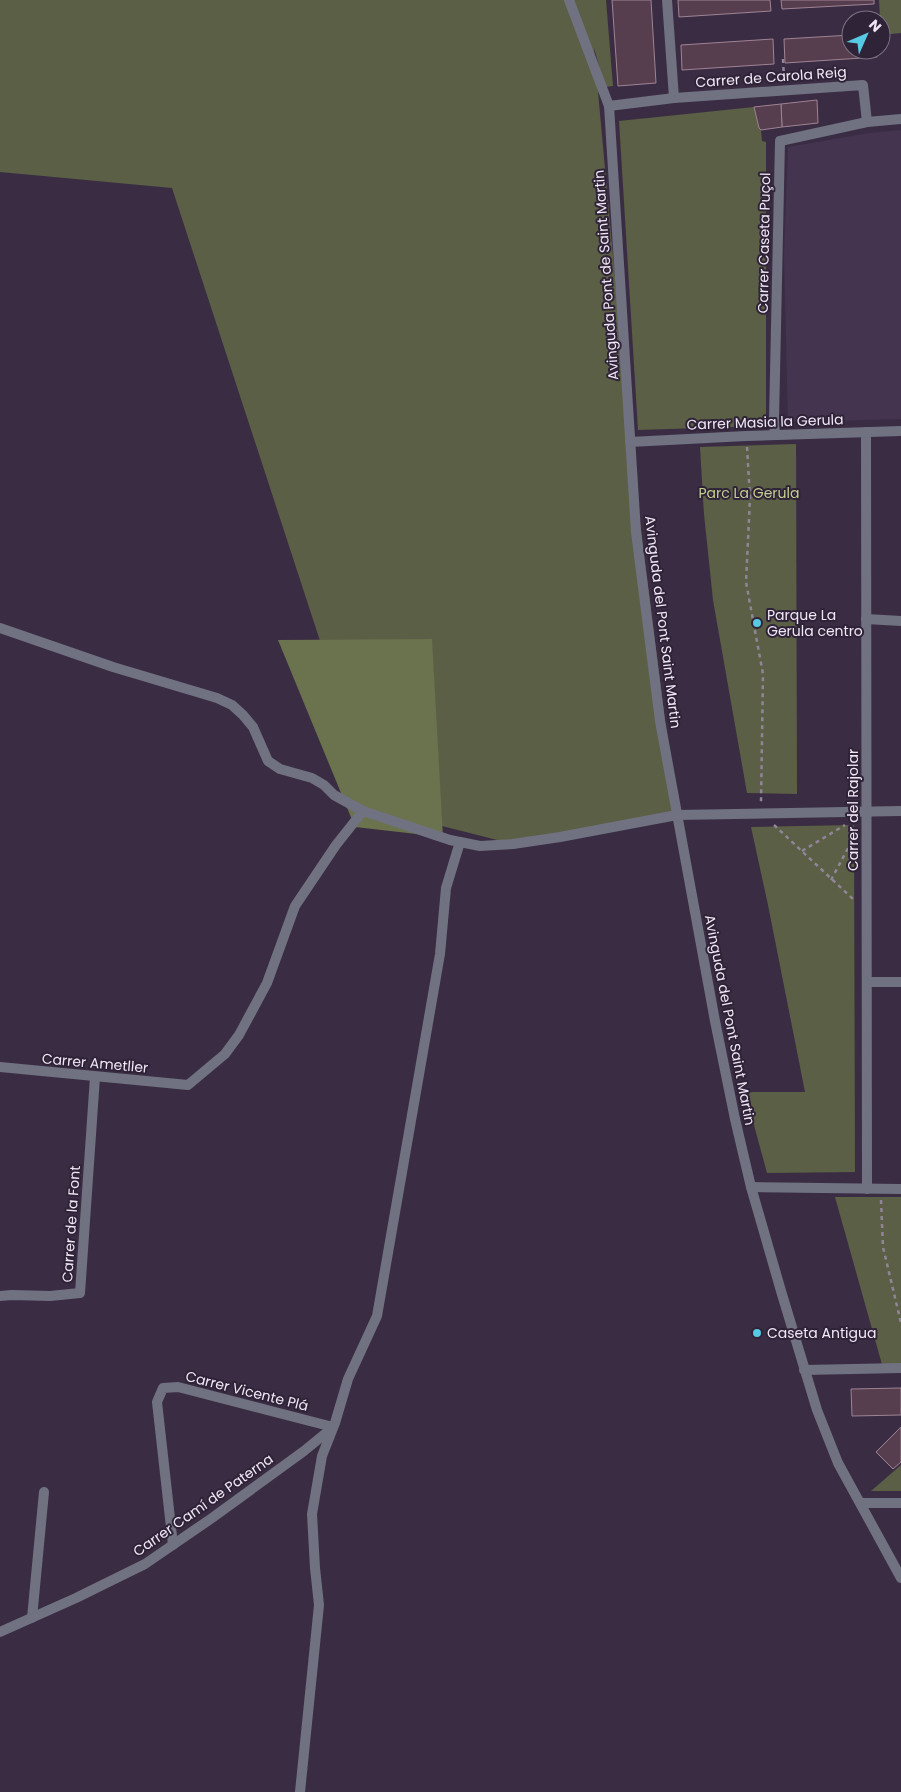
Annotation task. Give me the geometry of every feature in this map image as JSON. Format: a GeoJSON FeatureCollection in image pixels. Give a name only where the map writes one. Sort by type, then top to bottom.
{"type":"FeatureCollection","features":[{"type":"Feature","properties":{"kind":"street","name":"Avinguda Pont de Saint Martin"},"geometry":{"type":"LineString","coordinates":[[569,0],[609,106],[630,442]]}},
{"type":"Feature","properties":{"kind":"street"},"geometry":{"type":"LineString","coordinates":[[666,0],[674,98]]}},
{"type":"Feature","properties":{"kind":"street","name":"Carrer de Carola Reig"},"geometry":{"type":"LineString","coordinates":[[609,106],[674,98],[863,85],[867,122]]}},
{"type":"Feature","properties":{"kind":"street"},"geometry":{"type":"LineString","coordinates":[[867,122],[901,119]]}},
{"type":"Feature","properties":{"kind":"street","name":"Carrer Caseta Puçol"},"geometry":{"type":"LineString","coordinates":[[775,435],[780,141],[867,122]]}},
{"type":"Feature","properties":{"kind":"street","name":"Carrer Masia la Gerula"},"geometry":{"type":"LineString","coordinates":[[630,442],[901,431]]}},
{"type":"Feature","properties":{"kind":"street","name":"Carrer del Rajolar"},"geometry":{"type":"LineString","coordinates":[[866,432],[866,1189]]}},
{"type":"Feature","properties":{"kind":"street","name":"Avinguda del Pont Saint Martin"},"geometry":{"type":"LineString","coordinates":[[630,442],[637,541],[660,721],[735,1120],[751,1187],[817,1410],[838,1463],[901,1578]]}},
{"type":"Feature","properties":{"kind":"street"},"geometry":{"type":"LineString","coordinates":[[866,619],[901,620]]}},
{"type":"Feature","properties":{"kind":"street"},"geometry":{"type":"LineString","coordinates":[[0,628],[113,667],[217,698],[232,705],[244,715],[253,727],[268,761],[280,769],[312,778],[324,785],[334,795],[363,811],[460,842],[480,846],[514,844],[614,828],[677,815],[901,811]]}},
{"type":"Feature","properties":{"kind":"street","name":"Carrer Ametller"},"geometry":{"type":"LineString","coordinates":[[0,1068],[188,1085],[225,1054],[240,1035],[267,983],[295,906],[336,845],[363,811]]}},
{"type":"Feature","properties":{"kind":"street"},"geometry":{"type":"LineString","coordinates":[[300,1792],[319,1605],[312,1514],[322,1456],[348,1379],[377,1316],[440,954],[446,888],[460,842]]}},
{"type":"Feature","properties":{"kind":"street"},"geometry":{"type":"LineString","coordinates":[[867,982],[901,982]]}},
{"type":"Feature","properties":{"kind":"street","name":"Carrer de la Font"},"geometry":{"type":"LineString","coordinates":[[0,1296],[50,1296],[80,1293],[95,1077]]}},
{"type":"Feature","properties":{"kind":"street"},"geometry":{"type":"LineString","coordinates":[[751,1187],[901,1189]]}},
{"type":"Feature","properties":{"kind":"street"},"geometry":{"type":"LineString","coordinates":[[804,1370],[901,1368]]}},
{"type":"Feature","properties":{"kind":"street","name":"Carrer Vicente Plá"},"geometry":{"type":"LineString","coordinates":[[172,1545],[157,1402],[163,1388],[178,1387],[333,1427]]}},
{"type":"Feature","properties":{"kind":"street","name":"Carrer Camí de Paterna"},"geometry":{"type":"LineString","coordinates":[[0,1632],[145,1564],[243,1496],[333,1427]]}},
{"type":"Feature","properties":{"kind":"street"},"geometry":{"type":"LineString","coordinates":[[32,1618],[44,1492]]}},
{"type":"Feature","properties":{"kind":"street"},"geometry":{"type":"LineString","coordinates":[[861,1503],[901,1503]]}},
{"type":"Feature","properties":{"kind":"path"},"geometry":{"type":"LineString","coordinates":[[783,59],[785,90]]}},
{"type":"Feature","properties":{"kind":"path"},"geometry":{"type":"LineString","coordinates":[[746,436],[750,498],[746,582],[764,674],[761,812],[867,912]]}},
{"type":"Feature","properties":{"kind":"path"},"geometry":{"type":"LineString","coordinates":[[802,851],[867,811]]}},
{"type":"Feature","properties":{"kind":"path"},"geometry":{"type":"LineString","coordinates":[[831,880],[854,837]]}},
{"type":"Feature","properties":{"kind":"path"},"geometry":{"type":"LineString","coordinates":[[881,1189],[883,1247],[901,1323]]}},
{"type":"Feature","properties":{"kind":"shaded area"},"geometry":{"type":"Polygon","coordinates":[[[901,130],[901,419],[788,422],[784,257],[788,147],[869,133],[901,130]]]}},
{"type":"Feature","properties":{"kind":"green space"},"geometry":{"type":"Polygon","coordinates":[[[0,0],[606,0],[613,86],[605,87],[594,48],[630,442],[677,815],[513,844],[375,809],[172,188],[0,172],[0,0]]]}},
{"type":"Feature","properties":{"kind":"green space"},"geometry":{"type":"Polygon","coordinates":[[[879,0],[901,0],[901,33],[891,34],[891,10],[880,10],[879,0]]]}},
{"type":"Feature","properties":{"kind":"green space"},"geometry":{"type":"Polygon","coordinates":[[[754,107],[761,130],[762,141],[766,142],[766,426],[638,430],[619,121],[754,107]]]}},
{"type":"Feature","properties":{"kind":"green space","name":"Parc La Gerula"},"geometry":{"type":"Polygon","coordinates":[[[796,444],[797,794],[747,793],[713,600],[704,514],[700,447],[796,444]]]}},
{"type":"Feature","properties":{"kind":"green space"},"geometry":{"type":"Polygon","coordinates":[[[432,639],[443,837],[355,827],[278,640],[432,639]]]}},
{"type":"Feature","properties":{"kind":"green space"},"geometry":{"type":"Polygon","coordinates":[[[854,825],[855,1172],[767,1173],[745,1092],[805,1092],[751,827],[854,825]]]}},
{"type":"Feature","properties":{"kind":"green space"},"geometry":{"type":"Polygon","coordinates":[[[835,1197],[901,1197],[901,1368],[883,1368],[835,1197]]]}},
{"type":"Feature","properties":{"kind":"green space"},"geometry":{"type":"Polygon","coordinates":[[[901,1465],[901,1491],[871,1491],[901,1465]]]}},
{"type":"Feature","properties":{"kind":"building"},"geometry":{"type":"Polygon","coordinates":[[[612,0],[651,0],[656,83],[618,86],[612,0]]]}},
{"type":"Feature","properties":{"kind":"building"},"geometry":{"type":"Polygon","coordinates":[[[678,0],[770,0],[771,11],[679,17],[678,0]]]}},
{"type":"Feature","properties":{"kind":"building"},"geometry":{"type":"Polygon","coordinates":[[[781,0],[874,0],[874,4],[782,9],[781,0]]]}},
{"type":"Feature","properties":{"kind":"building"},"geometry":{"type":"Polygon","coordinates":[[[841,36],[841,59],[785,63],[784,39],[841,36]]]}},
{"type":"Feature","properties":{"kind":"building"},"geometry":{"type":"Polygon","coordinates":[[[773,39],[774,64],[682,70],[681,45],[773,39]]]}},
{"type":"Feature","properties":{"kind":"building"},"geometry":{"type":"Polygon","coordinates":[[[817,100],[818,123],[782,127],[781,104],[817,100]]]}},
{"type":"Feature","properties":{"kind":"building"},"geometry":{"type":"Polygon","coordinates":[[[781,104],[782,127],[761,130],[754,107],[781,104]]]}},
{"type":"Feature","properties":{"kind":"building"},"geometry":{"type":"Polygon","coordinates":[[[901,1388],[901,1415],[852,1416],[851,1389],[901,1388]]]}},
{"type":"Feature","properties":{"kind":"building"},"geometry":{"type":"Polygon","coordinates":[[[901,1427],[901,1462],[893,1469],[876,1452],[901,1427]]]}},
{"type":"Feature","properties":{"kind":"place","name":"Parque La Gerula centro"},"geometry":{"type":"Point","coordinates":[757,623]}},
{"type":"Feature","properties":{"kind":"place","name":"Caseta Antigua"},"geometry":{"type":"Point","coordinates":[757,1333]}}]}
